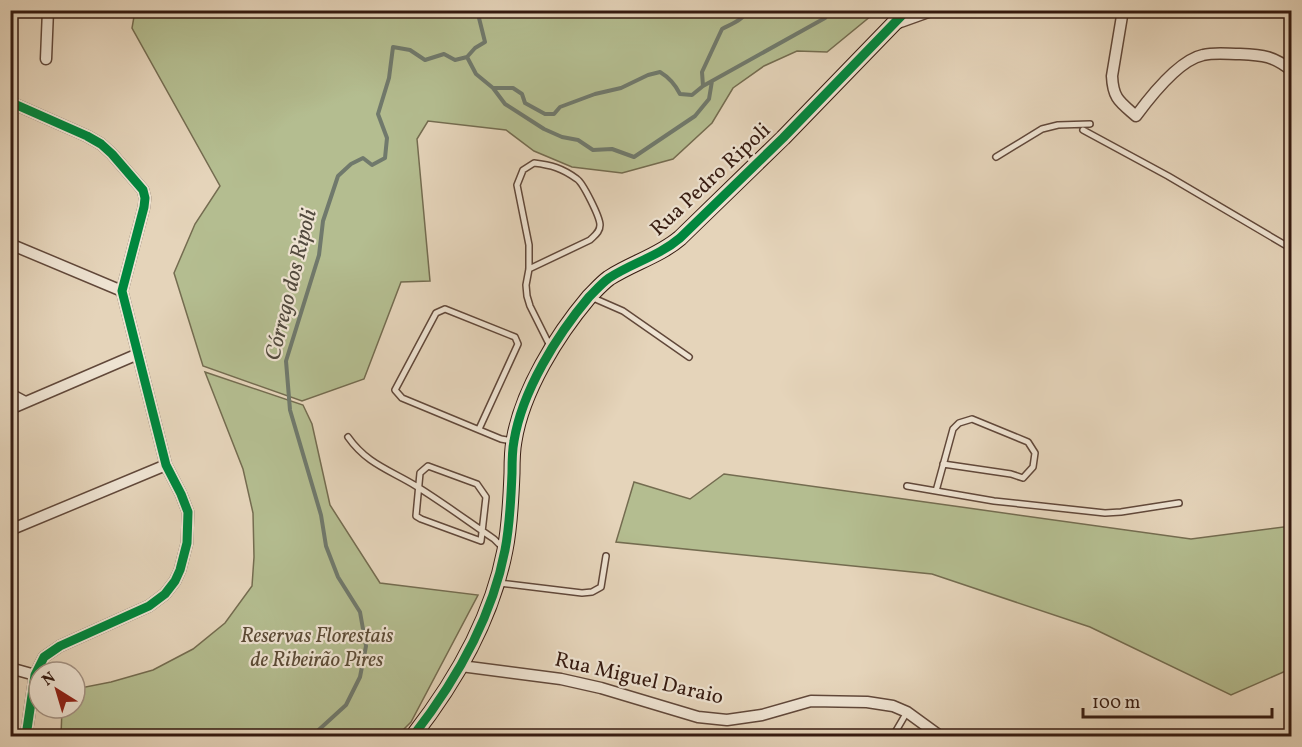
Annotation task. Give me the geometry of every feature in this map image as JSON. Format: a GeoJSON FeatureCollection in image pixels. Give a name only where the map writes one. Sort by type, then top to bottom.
{"type":"FeatureCollection","features":[{"type":"Feature","properties":{"kind":"street"},"geometry":{"type":"LineString","coordinates":[[46,59],[48,10]]}},
{"type":"Feature","properties":{"kind":"street","name":"Rua Pedro Ripoli"},"geometry":{"type":"LineString","coordinates":[[413,736],[427,719],[461,666],[488,609],[505,550],[510,514],[513,442],[519,418],[540,367],[570,322],[590,296],[608,279],[669,248],[680,238],[783,138],[906,10]]}},
{"type":"Feature","properties":{"kind":"street"},"geometry":{"type":"LineString","coordinates":[[894,24],[934,10]]}},
{"type":"Feature","properties":{"kind":"street"},"geometry":{"type":"LineString","coordinates":[[1123,10],[1112,76],[1113,87],[1115,96],[1136,117],[1152,95],[1182,66],[1204,54],[1262,55],[1275,59],[1292,71]]}},
{"type":"Feature","properties":{"kind":"street"},"geometry":{"type":"LineString","coordinates":[[10,102],[101,144],[143,190],[144,207],[122,291],[166,465],[188,512],[187,543],[180,570],[165,594],[149,606],[60,645],[50,651],[42,660]]}},
{"type":"Feature","properties":{"kind":"street"},"geometry":{"type":"LineString","coordinates":[[10,244],[122,291]]}},
{"type":"Feature","properties":{"kind":"street"},"geometry":{"type":"LineString","coordinates":[[10,409],[138,354]]}},
{"type":"Feature","properties":{"kind":"street"},"geometry":{"type":"LineString","coordinates":[[10,394],[26,402]]}},
{"type":"Feature","properties":{"kind":"street"},"geometry":{"type":"LineString","coordinates":[[10,530],[166,465]]}},
{"type":"Feature","properties":{"kind":"street","name":"Rua Miguel Daraio"},"geometry":{"type":"LineString","coordinates":[[461,666],[561,679],[601,688],[698,717],[727,720],[762,715],[811,700],[867,702],[893,706],[907,712],[940,736]]}},
{"type":"Feature","properties":{"kind":"street"},"geometry":{"type":"LineString","coordinates":[[10,668],[27,673]]}},
{"type":"Feature","properties":{"kind":"street"},"geometry":{"type":"LineString","coordinates":[[26,736],[29,720]]}},
{"type":"Feature","properties":{"kind":"lane"},"geometry":{"type":"LineString","coordinates":[[996,158],[1042,129],[1058,125],[1090,124]]}},
{"type":"Feature","properties":{"kind":"lane"},"geometry":{"type":"LineString","coordinates":[[1083,130],[1168,176],[1292,249]]}},
{"type":"Feature","properties":{"kind":"lane"},"geometry":{"type":"LineString","coordinates":[[530,269],[590,240],[598,233],[600,226],[580,180],[556,166],[534,163],[523,170],[517,185],[529,245],[530,269],[526,285],[527,296],[552,350]]}},
{"type":"Feature","properties":{"kind":"lane"},"geometry":{"type":"LineString","coordinates":[[590,296],[623,311],[689,357]]}},
{"type":"Feature","properties":{"kind":"lane"},"geometry":{"type":"LineString","coordinates":[[478,429],[518,344],[515,337],[445,309],[436,313],[395,390],[402,398],[501,439],[513,442]]}},
{"type":"Feature","properties":{"kind":"lane"},"geometry":{"type":"LineString","coordinates":[[936,491],[943,464],[953,429],[959,423],[972,419],[1028,442],[1035,453],[1033,466],[1023,478],[1011,474],[943,464]]}},
{"type":"Feature","properties":{"kind":"lane"},"geometry":{"type":"LineString","coordinates":[[348,437],[367,458],[417,486],[483,531],[505,550]]}},
{"type":"Feature","properties":{"kind":"lane"},"geometry":{"type":"LineString","coordinates":[[428,466],[477,484],[486,497],[483,531],[481,541],[416,516],[420,473],[428,466]]}},
{"type":"Feature","properties":{"kind":"lane"},"geometry":{"type":"LineString","coordinates":[[907,486],[994,501],[1105,513],[1179,503]]}},
{"type":"Feature","properties":{"kind":"lane"},"geometry":{"type":"LineString","coordinates":[[497,583],[582,593],[592,592],[601,587],[606,556]]}},
{"type":"Feature","properties":{"kind":"lane"},"geometry":{"type":"LineString","coordinates":[[893,736],[907,712]]}},
{"type":"Feature","properties":{"kind":"green space"},"geometry":{"type":"Polygon","coordinates":[[[135,10],[877,11],[827,52],[797,51],[764,66],[733,88],[712,123],[673,159],[622,173],[572,167],[534,151],[506,130],[428,121],[417,139],[430,281],[401,282],[364,379],[302,401],[203,366],[174,273],[195,224],[220,186],[132,28],[135,10]]]}},
{"type":"Feature","properties":{"kind":"green space","name":"Reservas Florestais de Ribeirão Pires"},"geometry":{"type":"Polygon","coordinates":[[[205,372],[303,405],[312,424],[330,505],[380,583],[478,595],[411,722],[397,736],[61,736],[62,720],[87,720],[87,687],[153,670],[193,649],[225,623],[252,586],[253,513],[243,469],[205,372]]]}},
{"type":"Feature","properties":{"kind":"green space"},"geometry":{"type":"Polygon","coordinates":[[[724,474],[1191,539],[1291,526],[1291,670],[1231,695],[1090,627],[932,574],[616,542],[634,482],[690,499],[724,474]]]}},
{"type":"Feature","properties":{"kind":"waterway"},"geometry":{"type":"LineString","coordinates":[[467,57],[485,42],[477,10]]}},
{"type":"Feature","properties":{"kind":"waterway","name":"Córrego dos Ripoli"},"geometry":{"type":"LineString","coordinates":[[703,86],[702,72],[722,29],[740,19],[747,10]]}},
{"type":"Feature","properties":{"kind":"waterway","name":"Córrego dos Ripoli"},"geometry":{"type":"LineString","coordinates":[[312,736],[346,705],[360,677],[366,646],[360,612],[338,577],[326,546],[321,515],[290,410],[286,361],[319,255],[323,221],[338,176],[351,164],[363,158],[372,165],[385,158],[387,138],[378,114],[389,78],[393,47],[410,50],[425,60],[444,54],[455,60],[467,57],[476,74],[493,88],[513,88],[522,94],[525,103],[545,114],[554,114],[560,107],[595,94],[621,88],[660,72],[672,82],[680,94],[692,95],[703,86],[825,18],[829,10]]}},
{"type":"Feature","properties":{"kind":"waterway","name":"Córrego dos Ripoli"},"geometry":{"type":"LineString","coordinates":[[493,88],[505,104],[544,129],[562,137],[578,140],[593,150],[612,149],[634,157],[695,116],[709,99],[712,81]]}},
{"type":"Feature","properties":{"kind":"cycle path"},"geometry":{"type":"LineString","coordinates":[[413,736],[457,671],[491,600],[507,541],[513,449],[518,422],[542,364],[565,328],[589,297],[606,280],[663,250],[680,238],[783,138],[907,10]]}},
{"type":"Feature","properties":{"kind":"cycle path"},"geometry":{"type":"LineString","coordinates":[[10,102],[101,144],[143,190],[144,207],[122,291],[166,465],[188,512],[187,543],[180,570],[165,594],[149,606],[60,646],[44,657],[35,675],[26,736]]}}]}
